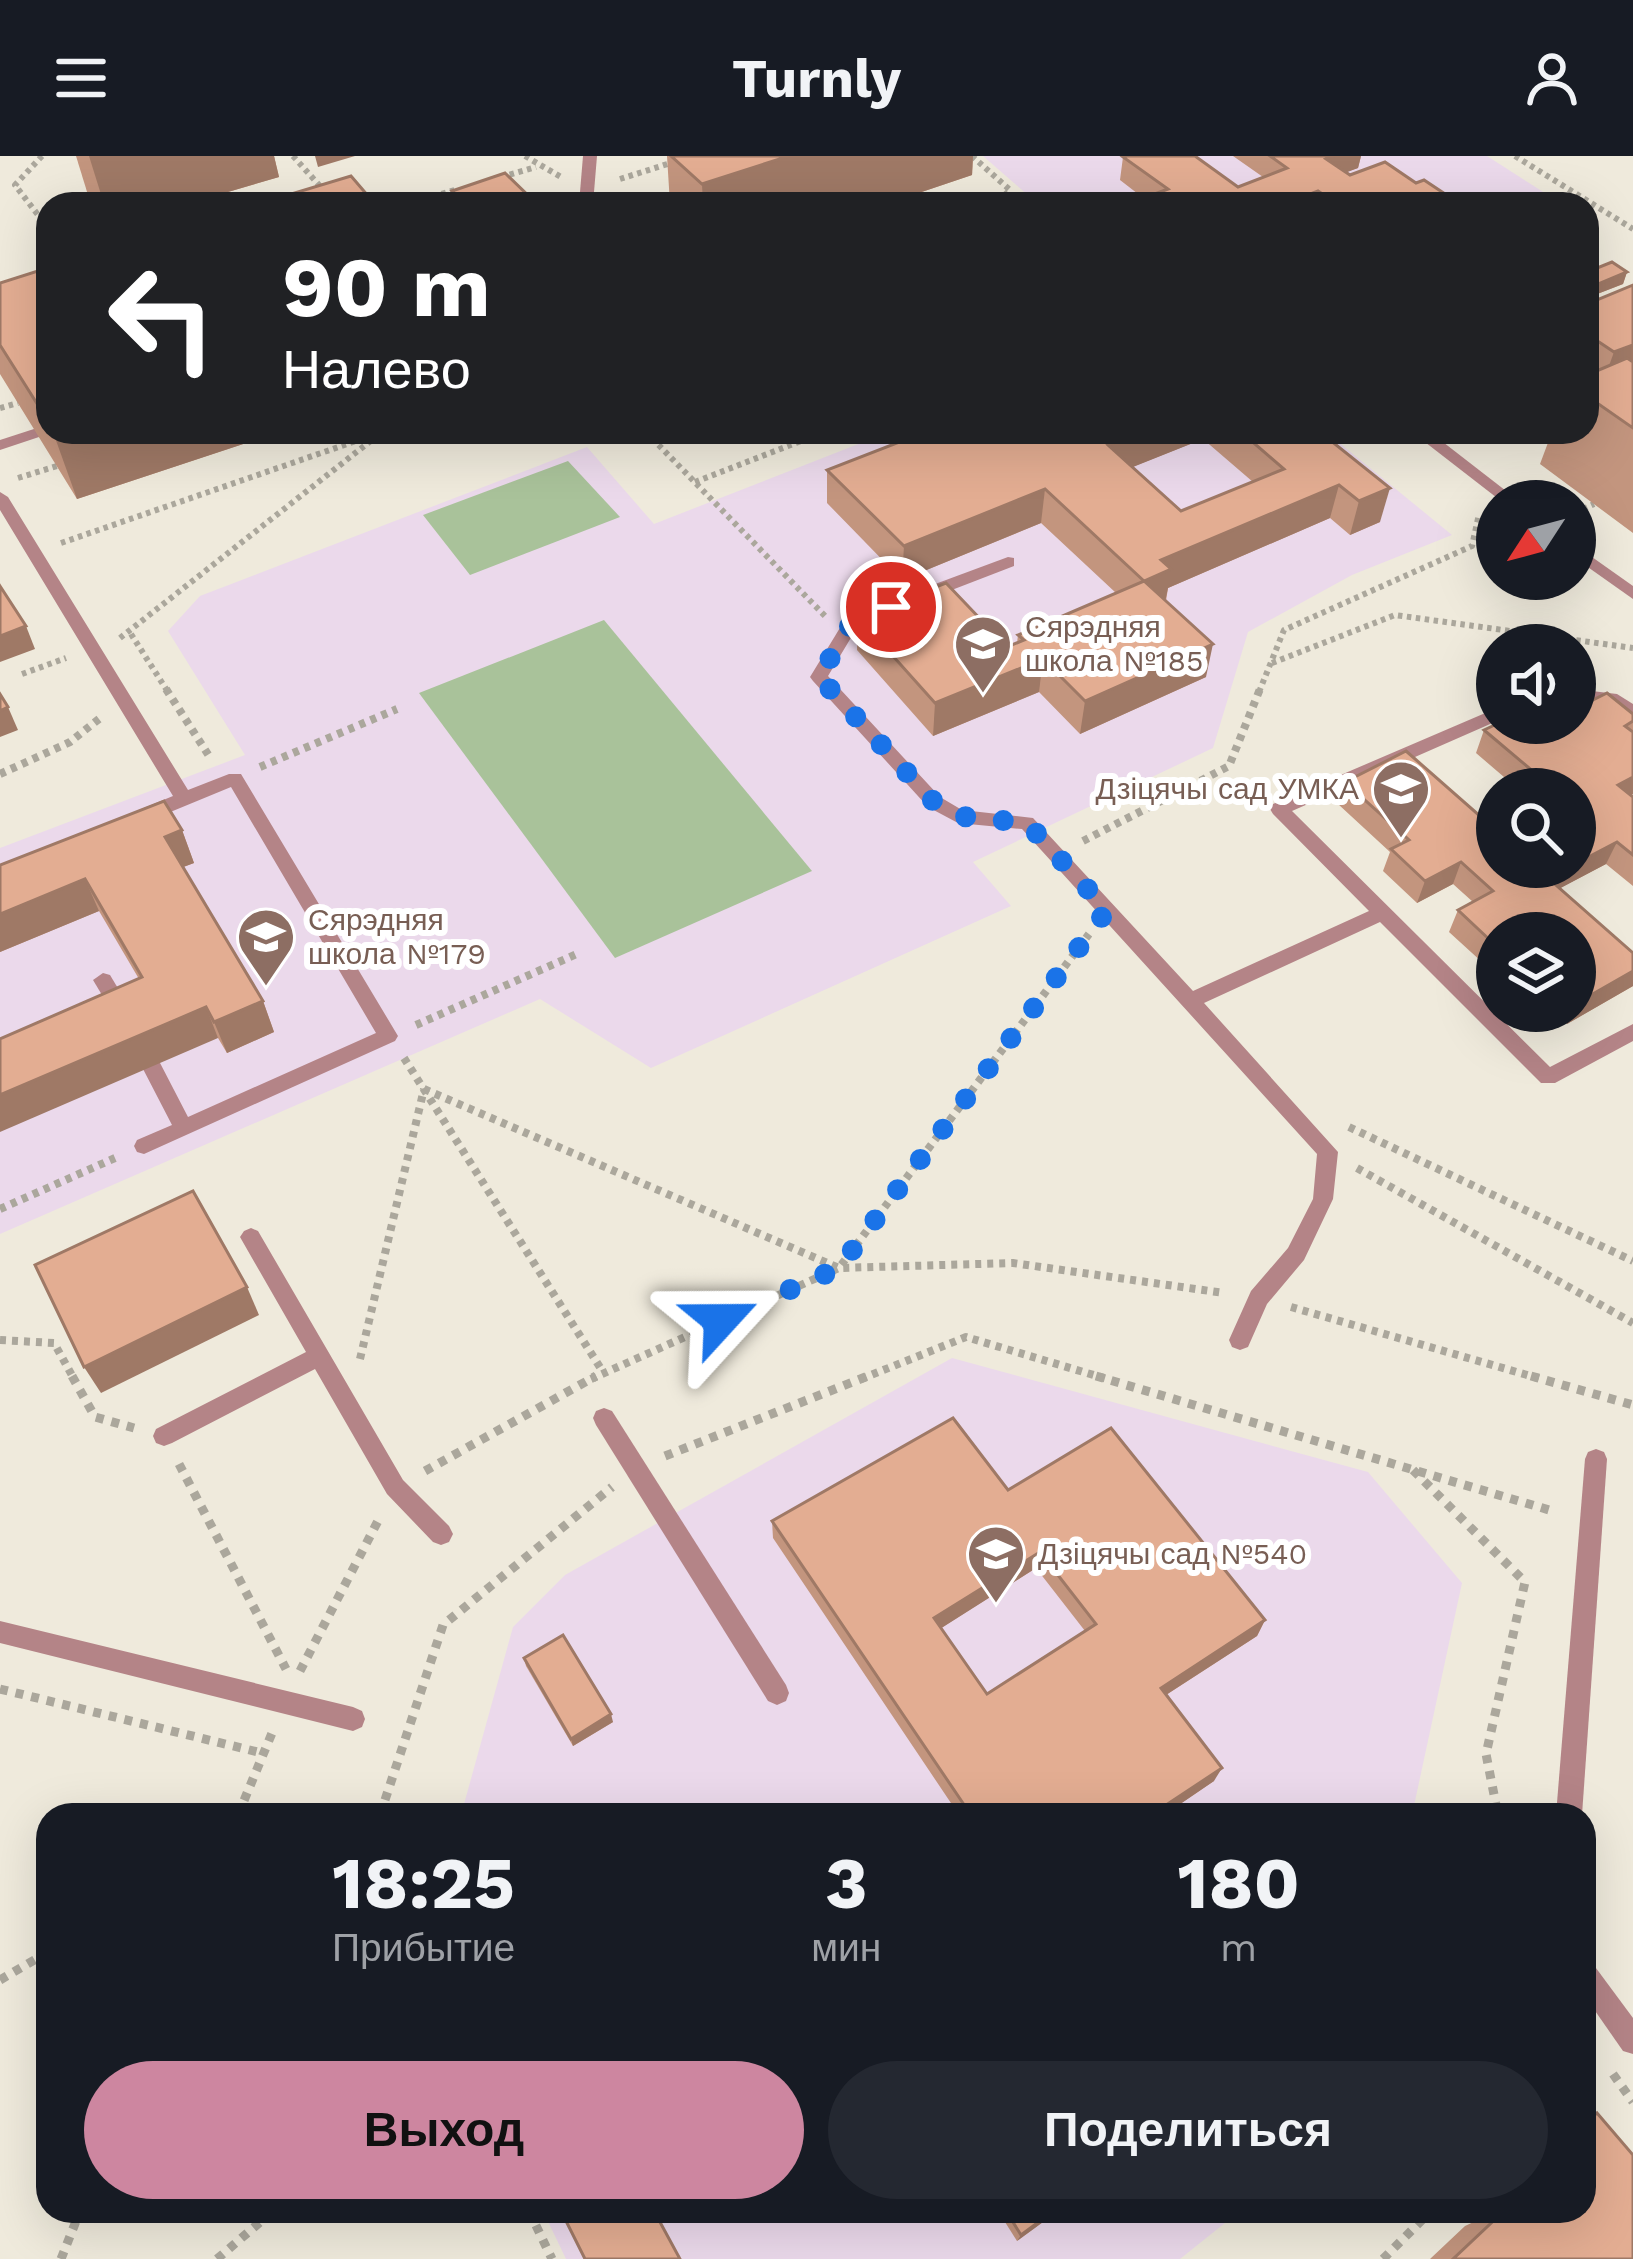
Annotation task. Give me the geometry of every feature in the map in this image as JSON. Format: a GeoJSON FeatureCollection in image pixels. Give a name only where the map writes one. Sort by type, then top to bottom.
{"type":"FeatureCollection","features":[{"type":"Feature","properties":{"kind":"lane"},"geometry":{"type":"LineString","coordinates":[[587,192],[590,156]]}},
{"type":"Feature","properties":{"kind":"lane"},"geometry":{"type":"LineString","coordinates":[[0,445],[36,433]]}},
{"type":"Feature","properties":{"kind":"lane"},"geometry":{"type":"LineString","coordinates":[[1436,444],[1483,480]]}},
{"type":"Feature","properties":{"kind":"lane"},"geometry":{"type":"LineString","coordinates":[[0,497],[184,799]]}},
{"type":"Feature","properties":{"kind":"lane"},"geometry":{"type":"LineString","coordinates":[[1008,562],[852,622],[819,677],[934,802],[958,816],[1027,823],[1328,1152],[1323,1199],[1295,1254],[1259,1298],[1240,1340]]}},
{"type":"Feature","properties":{"kind":"lane"},"geometry":{"type":"LineString","coordinates":[[1596,566],[1633,594]]}},
{"type":"Feature","properties":{"kind":"lane"},"geometry":{"type":"LineString","coordinates":[[1596,698],[1617,700],[1633,713]]}},
{"type":"Feature","properties":{"kind":"lane"},"geometry":{"type":"LineString","coordinates":[[1476,723],[1279,809],[1548,1077],[1633,1031]]}},
{"type":"Feature","properties":{"kind":"lane"},"geometry":{"type":"LineString","coordinates":[[122,824],[230,780],[388,1036],[144,1146]]}},
{"type":"Feature","properties":{"kind":"lane"},"geometry":{"type":"LineString","coordinates":[[1192,1000],[1382,913]]}},
{"type":"Feature","properties":{"kind":"lane"},"geometry":{"type":"LineString","coordinates":[[103,980],[127,1021]]}},
{"type":"Feature","properties":{"kind":"lane"},"geometry":{"type":"LineString","coordinates":[[152,1066],[183,1127]]}},
{"type":"Feature","properties":{"kind":"lane"},"geometry":{"type":"LineString","coordinates":[[251,1237],[395,1487],[441,1534]]}},
{"type":"Feature","properties":{"kind":"lane"},"geometry":{"type":"LineString","coordinates":[[164,1436],[320,1356]]}},
{"type":"Feature","properties":{"kind":"lane"},"geometry":{"type":"LineString","coordinates":[[604,1418],[777,1693]]}},
{"type":"Feature","properties":{"kind":"lane"},"geometry":{"type":"LineString","coordinates":[[1570,1803],[1596,1459]]}},
{"type":"Feature","properties":{"kind":"lane"},"geometry":{"type":"LineString","coordinates":[[0,1632],[353,1719]]}},
{"type":"Feature","properties":{"kind":"lane"},"geometry":{"type":"LineString","coordinates":[[1596,1990],[1633,2041]]}},
{"type":"Feature","properties":{"kind":"path"},"geometry":{"type":"LineString","coordinates":[[36,212],[15,185],[42,156]]}},
{"type":"Feature","properties":{"kind":"path"},"geometry":{"type":"LineString","coordinates":[[293,156],[325,192]]}},
{"type":"Feature","properties":{"kind":"path"},"geometry":{"type":"LineString","coordinates":[[598,192],[693,156]]}},
{"type":"Feature","properties":{"kind":"path"},"geometry":{"type":"LineString","coordinates":[[971,156],[1008,192]]}},
{"type":"Feature","properties":{"kind":"path"},"geometry":{"type":"LineString","coordinates":[[1515,156],[1573,192]]}},
{"type":"Feature","properties":{"kind":"path"},"geometry":{"type":"LineString","coordinates":[[493,179],[536,167]]}},
{"type":"Feature","properties":{"kind":"path"},"geometry":{"type":"LineString","coordinates":[[448,192],[472,185]]}},
{"type":"Feature","properties":{"kind":"path"},"geometry":{"type":"LineString","coordinates":[[1599,208],[1633,229]]}},
{"type":"Feature","properties":{"kind":"path"},"geometry":{"type":"LineString","coordinates":[[0,408],[18,403]]}},
{"type":"Feature","properties":{"kind":"path"},"geometry":{"type":"LineString","coordinates":[[76,539],[348,444]]}},
{"type":"Feature","properties":{"kind":"path"},"geometry":{"type":"LineString","coordinates":[[200,578],[367,444]]}},
{"type":"Feature","properties":{"kind":"path"},"geometry":{"type":"LineString","coordinates":[[658,444],[844,636]]}},
{"type":"Feature","properties":{"kind":"path"},"geometry":{"type":"LineString","coordinates":[[695,482],[793,444]]}},
{"type":"Feature","properties":{"kind":"path"},"geometry":{"type":"LineString","coordinates":[[0,483],[57,466]]}},
{"type":"Feature","properties":{"kind":"path"},"geometry":{"type":"LineString","coordinates":[[1056,856],[1229,766],[1284,630],[1472,546],[1476,528]]}},
{"type":"Feature","properties":{"kind":"path"},"geometry":{"type":"LineString","coordinates":[[1270,664],[1395,615],[1633,648]]}},
{"type":"Feature","properties":{"kind":"path"},"geometry":{"type":"LineString","coordinates":[[131,634],[230,780],[397,709]]}},
{"type":"Feature","properties":{"kind":"path"},"geometry":{"type":"LineString","coordinates":[[0,774],[70,742],[124,700]]}},
{"type":"Feature","properties":{"kind":"path"},"geometry":{"type":"LineString","coordinates":[[839,1268],[1107,910]]}},
{"type":"Feature","properties":{"kind":"path"},"geometry":{"type":"LineString","coordinates":[[388,1036],[579,953]]}},
{"type":"Feature","properties":{"kind":"path"},"geometry":{"type":"LineString","coordinates":[[424,1088],[839,1268]]}},
{"type":"Feature","properties":{"kind":"path"},"geometry":{"type":"LineString","coordinates":[[424,1088],[603,1372]]}},
{"type":"Feature","properties":{"kind":"path"},"geometry":{"type":"LineString","coordinates":[[349,1407],[424,1088]]}},
{"type":"Feature","properties":{"kind":"path"},"geometry":{"type":"LineString","coordinates":[[1340,1122],[1633,1261]]}},
{"type":"Feature","properties":{"kind":"path"},"geometry":{"type":"LineString","coordinates":[[0,1209],[144,1146]]}},
{"type":"Feature","properties":{"kind":"path"},"geometry":{"type":"LineString","coordinates":[[1328,1152],[1633,1323]]}},
{"type":"Feature","properties":{"kind":"path"},"geometry":{"type":"LineString","coordinates":[[0,1340],[54,1343],[95,1418],[164,1436],[293,1684],[395,1487],[603,1372],[839,1268],[1012,1263],[1259,1298],[1633,1405]]}},
{"type":"Feature","properties":{"kind":"path"},"geometry":{"type":"LineString","coordinates":[[384,1803],[442,1624],[636,1467],[965,1337],[1589,1521]]}},
{"type":"Feature","properties":{"kind":"path"},"geometry":{"type":"LineString","coordinates":[[1412,1469],[1525,1582],[1486,1754],[1496,1803]]}},
{"type":"Feature","properties":{"kind":"path"},"geometry":{"type":"LineString","coordinates":[[0,1689],[262,1754]]}},
{"type":"Feature","properties":{"kind":"path"},"geometry":{"type":"LineString","coordinates":[[243,1803],[286,1703]]}},
{"type":"Feature","properties":{"kind":"path"},"geometry":{"type":"LineString","coordinates":[[0,1980],[36,1959]]}},
{"type":"Feature","properties":{"kind":"path"},"geometry":{"type":"LineString","coordinates":[[61,2259],[75,2223]]}},
{"type":"Feature","properties":{"kind":"path"},"geometry":{"type":"LineString","coordinates":[[217,2259],[252,2223]]}},
{"type":"Feature","properties":{"kind":"path"},"geometry":{"type":"LineString","coordinates":[[536,2223],[552,2259]]}},
{"type":"Feature","properties":{"kind":"path"},"geometry":{"type":"LineString","coordinates":[[1383,2259],[1419,2223]]}},
{"type":"Feature","properties":{"kind":"shaded area"},"geometry":{"type":"Polygon","coordinates":[[[983,156],[1487,156],[1543,192],[1024,192],[983,156]]]}},
{"type":"Feature","properties":{"kind":"shaded area"},"geometry":{"type":"Polygon","coordinates":[[[858,444],[1341,444],[1452,535],[1352,575],[1248,632],[1213,748],[973,862],[1011,906],[651,1068],[540,999],[0,1234],[0,848],[245,755],[168,631],[200,596],[587,447],[654,524],[858,444]]]}},
{"type":"Feature","properties":{"kind":"shaded area","name":"Дзіцячы сад №540"},"geometry":{"type":"Polygon","coordinates":[[[952,1358],[1368,1472],[1462,1583],[1415,1803],[464,1803],[513,1627],[565,1575],[952,1358]]]}},
{"type":"Feature","properties":{"kind":"shaded area"},"geometry":{"type":"Polygon","coordinates":[[[549,2223],[1225,2223],[1180,2259],[566,2259],[549,2223]]]}},
{"type":"Feature","properties":{"kind":"green space"},"geometry":{"type":"Polygon","coordinates":[[[568,461],[620,517],[470,575],[423,515],[568,461]]]}},
{"type":"Feature","properties":{"kind":"green space"},"geometry":{"type":"Polygon","coordinates":[[[604,620],[812,871],[615,958],[419,693],[604,620]]]}},
{"type":"Feature","properties":{"kind":"building"},"geometry":{"type":"Polygon","coordinates":[[[671,156],[789,156],[702,184],[671,156]]]}},
{"type":"Feature","properties":{"kind":"building"},"geometry":{"type":"Polygon","coordinates":[[[1195,156],[1238,187],[1287,168],[1270,156],[1334,156],[1326,159],[1350,175],[1385,162],[1416,183],[1424,180],[1442,192],[1160,192],[1168,189],[1123,157],[1195,156]]]}},
{"type":"Feature","properties":{"kind":"building"},"geometry":{"type":"Polygon","coordinates":[[[505,173],[525,192],[453,192],[505,173]]]}},
{"type":"Feature","properties":{"kind":"building"},"geometry":{"type":"Polygon","coordinates":[[[351,176],[365,192],[298,192],[351,176]]]}},
{"type":"Feature","properties":{"kind":"building"},"geometry":{"type":"Polygon","coordinates":[[[1612,262],[1627,272],[1599,284],[1599,267],[1612,262]]]}},
{"type":"Feature","properties":{"kind":"building"},"geometry":{"type":"Polygon","coordinates":[[[36,272],[36,402],[0,345],[0,283],[36,272]]]}},
{"type":"Feature","properties":{"kind":"building"},"geometry":{"type":"Polygon","coordinates":[[[1633,285],[1633,345],[1614,352],[1599,342],[1599,299],[1633,285]]]}},
{"type":"Feature","properties":{"kind":"building"},"geometry":{"type":"Polygon","coordinates":[[[1627,358],[1633,362],[1633,428],[1599,404],[1599,370],[1627,358]]]}},
{"type":"Feature","properties":{"kind":"building"},"geometry":{"type":"Polygon","coordinates":[[[894,444],[1111,444],[1181,511],[1284,469],[1255,444],[1335,444],[1390,488],[1359,501],[1339,485],[1161,560],[1171,569],[1144,581],[1045,489],[904,546],[827,470],[894,444]]]}},
{"type":"Feature","properties":{"kind":"building"},"geometry":{"type":"Polygon","coordinates":[[[1144,581],[1213,644],[1085,701],[1043,659],[935,703],[858,617],[946,583],[1007,647],[1024,640],[1018,635],[1144,581]]]}},
{"type":"Feature","properties":{"kind":"building"},"geometry":{"type":"Polygon","coordinates":[[[0,586],[26,626],[0,636],[0,586]]]}},
{"type":"Feature","properties":{"kind":"building"},"geometry":{"type":"Polygon","coordinates":[[[1607,693],[1633,714],[1633,721],[1625,726],[1633,732],[1633,777],[1618,785],[1633,797],[1633,855],[1617,842],[1596,853],[1596,768],[1529,768],[1501,744],[1596,744],[1596,698],[1607,693]]]}},
{"type":"Feature","properties":{"kind":"building"},"geometry":{"type":"Polygon","coordinates":[[[1406,751],[1476,813],[1476,876],[1461,862],[1425,881],[1391,849],[1409,840],[1345,782],[1406,751]]]}},
{"type":"Feature","properties":{"kind":"building"},"geometry":{"type":"Polygon","coordinates":[[[164,801],[182,830],[165,837],[263,1001],[214,1022],[206,1007],[0,1095],[0,1039],[142,977],[85,879],[0,914],[0,865],[164,801]]]}},
{"type":"Feature","properties":{"kind":"building"},"geometry":{"type":"Polygon","coordinates":[[[1490,888],[1559,888],[1587,912],[1476,912],[1476,927],[1458,910],[1493,891],[1490,888]]]}},
{"type":"Feature","properties":{"kind":"building"},"geometry":{"type":"Polygon","coordinates":[[[1596,920],[1633,953],[1633,971],[1596,992],[1596,920]]]}},
{"type":"Feature","properties":{"kind":"building"},"geometry":{"type":"Polygon","coordinates":[[[193,1191],[247,1287],[84,1367],[35,1265],[193,1191]]]}},
{"type":"Feature","properties":{"kind":"building"},"geometry":{"type":"Polygon","coordinates":[[[953,1418],[1008,1490],[1111,1428],[1265,1620],[1161,1688],[1222,1768],[1169,1803],[963,1803],[772,1521],[953,1418]],[[1040,1552],[934,1618],[987,1694],[1096,1624],[1040,1552]]]}},
{"type":"Feature","properties":{"kind":"building"},"geometry":{"type":"Polygon","coordinates":[[[563,1635],[611,1714],[571,1739],[524,1658],[563,1635]]]}},
{"type":"Feature","properties":{"kind":"building"},"geometry":{"type":"Polygon","coordinates":[[[1596,2114],[1633,2155],[1633,2259],[1453,2259],[1491,2223],[1596,2223],[1596,2114]]]}},
{"type":"Feature","properties":{"kind":"building"},"geometry":{"type":"Polygon","coordinates":[[[567,2223],[660,2223],[680,2259],[585,2259],[567,2223]]]}},
{"type":"Feature","properties":{"kind":"building"},"geometry":{"type":"Polygon","coordinates":[[[1014,2223],[1037,2223],[1021,2235],[1014,2223]]]}},
{"type":"Feature","properties":{"kind":"place","name":"Сярэдняя школа №185"},"geometry":{"type":"Point","coordinates":[983,695]}},
{"type":"Feature","properties":{"kind":"place","name":"Дзіцячы сад УМКА"},"geometry":{"type":"Point","coordinates":[1401,840]}},
{"type":"Feature","properties":{"kind":"place","name":"Сярэдняя школа №179"},"geometry":{"type":"Point","coordinates":[266,988]}},
{"type":"Feature","properties":{"kind":"place","name":"Дзіцячы сад №540"},"geometry":{"type":"Point","coordinates":[996,1605]}},
{"type":"Feature","properties":{"kind":"route"},"geometry":{"type":"LineString","coordinates":[[721,1320],[839,1268],[1107,910],[1027,823],[958,816],[934,802],[819,677],[852,622],[891,607]]}}]}
